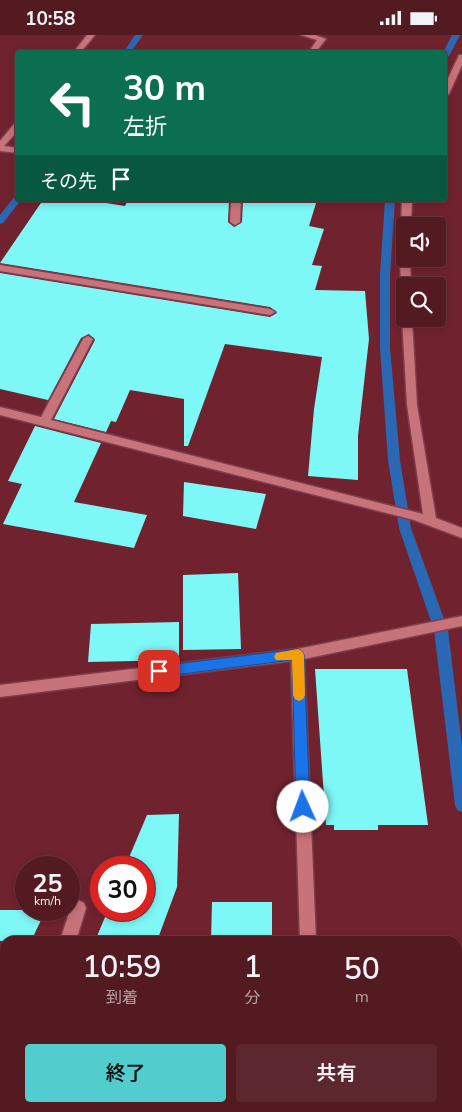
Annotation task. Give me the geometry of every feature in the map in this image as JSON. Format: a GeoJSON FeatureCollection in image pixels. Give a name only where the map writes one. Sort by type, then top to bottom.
{"type":"FeatureCollection","features":[{"type":"Feature","properties":{"kind":"street"},"geometry":{"type":"LineString","coordinates":[[78,50],[91,35]]}},
{"type":"Feature","properties":{"kind":"street"},"geometry":{"type":"LineString","coordinates":[[305,35],[322,39],[313,50]]}},
{"type":"Feature","properties":{"kind":"street"},"geometry":{"type":"LineString","coordinates":[[447,90],[462,57]]}},
{"type":"Feature","properties":{"kind":"street"},"geometry":{"type":"LineString","coordinates":[[15,129],[0,147],[15,150]]}},
{"type":"Feature","properties":{"kind":"street"},"geometry":{"type":"LineString","coordinates":[[235,222],[236,202]]}},
{"type":"Feature","properties":{"kind":"street"},"geometry":{"type":"LineString","coordinates":[[406,217],[407,202]]}},
{"type":"Feature","properties":{"kind":"street"},"geometry":{"type":"LineString","coordinates":[[0,268],[270,312]]}},
{"type":"Feature","properties":{"kind":"street"},"geometry":{"type":"LineString","coordinates":[[407,327],[412,405],[430,521]]}},
{"type":"Feature","properties":{"kind":"street"},"geometry":{"type":"LineString","coordinates":[[44,422],[88,339]]}},
{"type":"Feature","properties":{"kind":"street"},"geometry":{"type":"LineString","coordinates":[[0,411],[416,516],[462,533]]}},
{"type":"Feature","properties":{"kind":"street"},"geometry":{"type":"LineString","coordinates":[[0,691],[298,655],[457,622]]}},
{"type":"Feature","properties":{"kind":"street"},"geometry":{"type":"LineString","coordinates":[[298,655],[308,936]]}},
{"type":"Feature","properties":{"kind":"street"},"geometry":{"type":"LineString","coordinates":[[70,936],[74,921]]}},
{"type":"Feature","properties":{"kind":"building"},"geometry":{"type":"Polygon","coordinates":[[[42,202],[100,202],[125,206],[127,202],[229,202],[228,222],[234,227],[242,222],[243,202],[316,202],[309,226],[324,229],[312,265],[322,266],[315,290],[365,291],[369,339],[358,436],[358,480],[308,476],[314,409],[322,357],[225,344],[188,446],[184,446],[184,399],[130,390],[116,422],[111,421],[106,432],[54,419],[95,340],[89,334],[81,338],[45,406],[48,400],[0,389],[0,273],[270,317],[277,313],[270,307],[0,263],[42,202]]]}},
{"type":"Feature","properties":{"kind":"building"},"geometry":{"type":"Polygon","coordinates":[[[35,426],[101,443],[74,502],[147,515],[134,548],[3,524],[22,484],[8,481],[35,426]]]}},
{"type":"Feature","properties":{"kind":"building"},"geometry":{"type":"Polygon","coordinates":[[[184,482],[266,494],[256,529],[183,516],[184,482]]]}},
{"type":"Feature","properties":{"kind":"building"},"geometry":{"type":"Polygon","coordinates":[[[238,573],[241,649],[183,650],[183,575],[238,573]]]}},
{"type":"Feature","properties":{"kind":"building"},"geometry":{"type":"Polygon","coordinates":[[[179,622],[179,660],[88,662],[91,624],[179,622]]]}},
{"type":"Feature","properties":{"kind":"building"},"geometry":{"type":"Polygon","coordinates":[[[315,669],[407,669],[428,825],[378,825],[378,830],[334,830],[334,825],[326,825],[315,669]]]}},
{"type":"Feature","properties":{"kind":"building"},"geometry":{"type":"Polygon","coordinates":[[[179,814],[177,887],[159,936],[97,936],[103,921],[155,921],[155,856],[130,856],[147,815],[179,814]]]}},
{"type":"Feature","properties":{"kind":"building"},"geometry":{"type":"Polygon","coordinates":[[[212,902],[272,902],[272,936],[211,936],[212,902]]]}},
{"type":"Feature","properties":{"kind":"building"},"geometry":{"type":"Polygon","coordinates":[[[0,910],[15,910],[15,921],[41,921],[33,936],[0,936],[0,910]]]}},
{"type":"Feature","properties":{"kind":"waterway"},"geometry":{"type":"LineString","coordinates":[[128,50],[139,35]]}},
{"type":"Feature","properties":{"kind":"waterway"},"geometry":{"type":"LineString","coordinates":[[447,52],[456,35]]}},
{"type":"Feature","properties":{"kind":"waterway"},"geometry":{"type":"LineString","coordinates":[[0,221],[15,202]]}},
{"type":"Feature","properties":{"kind":"waterway"},"geometry":{"type":"LineString","coordinates":[[390,202],[385,275],[385,348],[394,460],[405,528],[441,630],[462,805]]}},
{"type":"Feature","properties":{"kind":"slow traffic"},"geometry":{"type":"LineString","coordinates":[[280,657],[298,655],[299,695]]}},
{"type":"Feature","properties":{"kind":"route"},"geometry":{"type":"LineString","coordinates":[[159,671],[298,655],[303,807]]}}]}
